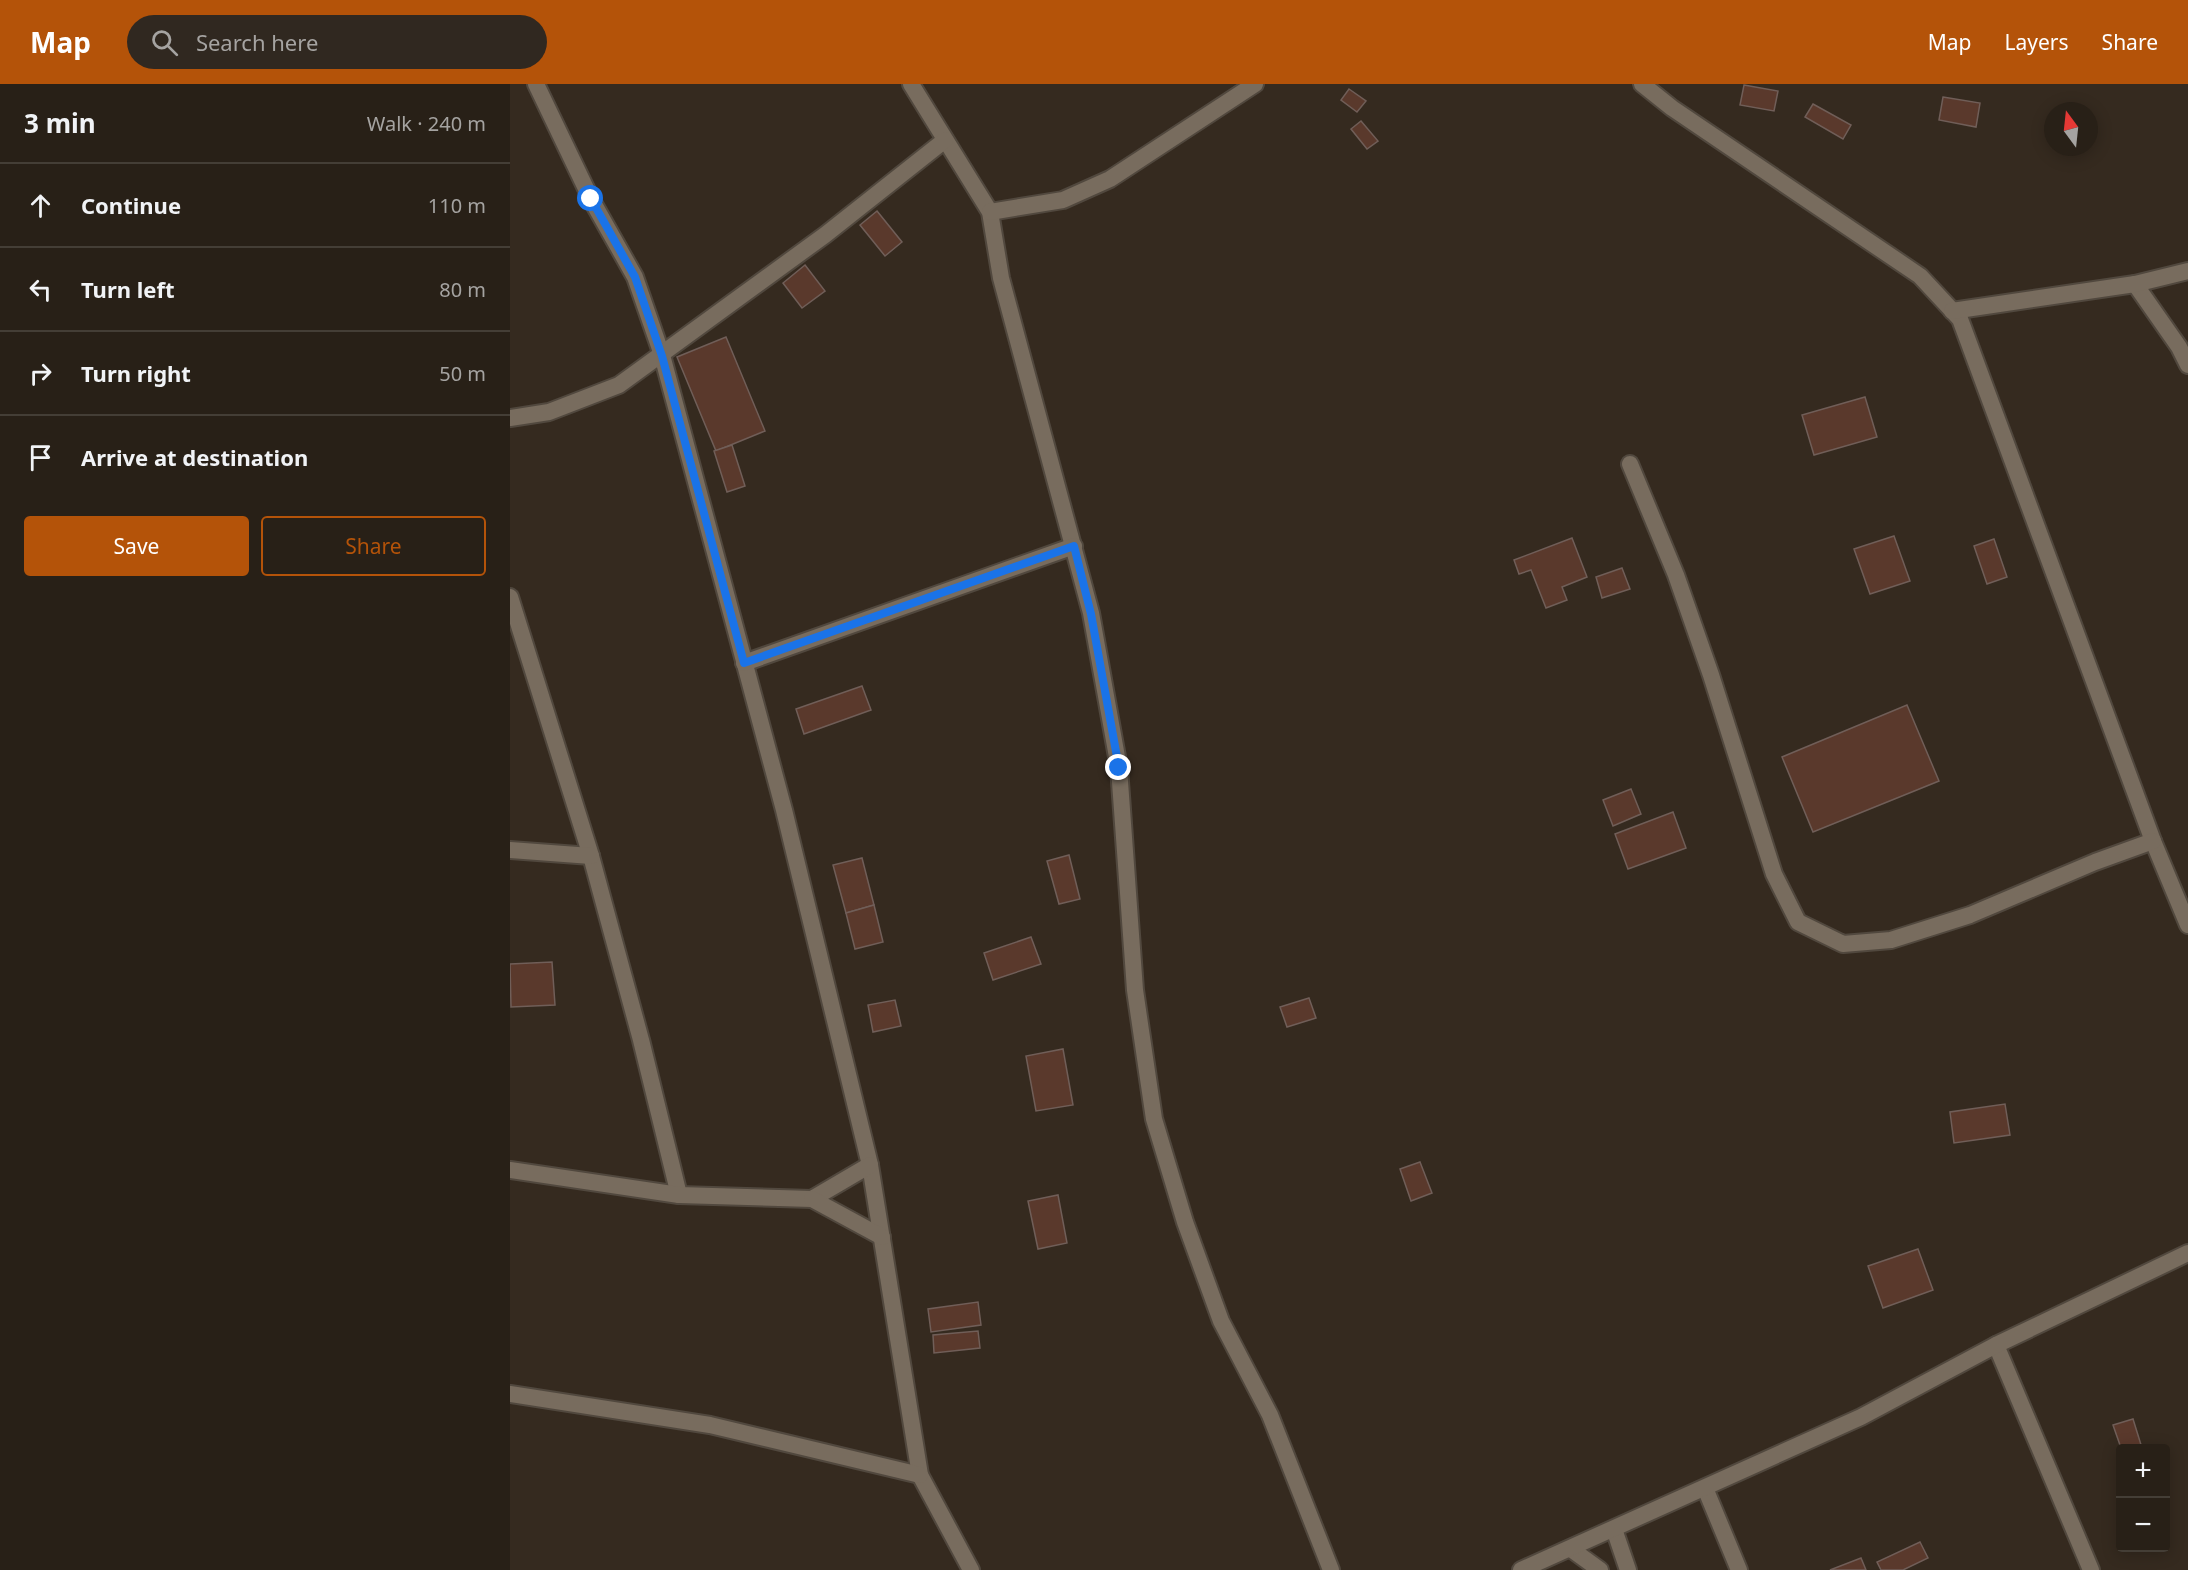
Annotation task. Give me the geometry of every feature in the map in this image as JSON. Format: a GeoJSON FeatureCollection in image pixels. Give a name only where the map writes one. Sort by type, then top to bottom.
{"type":"FeatureCollection","features":[{"type":"Feature","properties":{"kind":"street"},"geometry":{"type":"LineString","coordinates":[[536,84],[591,199],[635,277],[662,356],[784,810],[870,1165],[920,1475],[971,1570]]}},
{"type":"Feature","properties":{"kind":"street"},"geometry":{"type":"LineString","coordinates":[[911,84],[990,212],[1001,278],[1091,614],[1119,768],[1135,990],[1154,1119],[1185,1222],[1221,1321],[1270,1415],[1331,1570]]}},
{"type":"Feature","properties":{"kind":"street"},"geometry":{"type":"LineString","coordinates":[[990,212],[1063,200],[1110,179],[1256,84]]}},
{"type":"Feature","properties":{"kind":"street"},"geometry":{"type":"LineString","coordinates":[[1642,84],[1672,108],[1920,276],[1960,320],[2152,841],[2188,925]]}},
{"type":"Feature","properties":{"kind":"street"},"geometry":{"type":"LineString","coordinates":[[510,418],[549,412],[619,386],[825,235],[945,140]]}},
{"type":"Feature","properties":{"kind":"street"},"geometry":{"type":"LineString","coordinates":[[1952,311],[2135,284],[2188,271]]}},
{"type":"Feature","properties":{"kind":"street"},"geometry":{"type":"LineString","coordinates":[[2135,284],[2179,347],[2188,365]]}},
{"type":"Feature","properties":{"kind":"street"},"geometry":{"type":"LineString","coordinates":[[1630,464],[1676,575],[1774,874],[1798,922],[1843,944],[1891,940],[1970,915],[2095,862],[2152,841]]}},
{"type":"Feature","properties":{"kind":"street"},"geometry":{"type":"LineString","coordinates":[[744,663],[1074,546]]}},
{"type":"Feature","properties":{"kind":"street"},"geometry":{"type":"LineString","coordinates":[[510,597],[591,856],[641,1040],[679,1195]]}},
{"type":"Feature","properties":{"kind":"street"},"geometry":{"type":"LineString","coordinates":[[510,850],[591,856]]}},
{"type":"Feature","properties":{"kind":"street"},"geometry":{"type":"LineString","coordinates":[[2167,875],[2188,887]]}},
{"type":"Feature","properties":{"kind":"street"},"geometry":{"type":"LineString","coordinates":[[812,1199],[870,1165]]}},
{"type":"Feature","properties":{"kind":"street"},"geometry":{"type":"LineString","coordinates":[[510,1170],[679,1195],[812,1199],[882,1237]]}},
{"type":"Feature","properties":{"kind":"street"},"geometry":{"type":"LineString","coordinates":[[1521,1570],[1861,1417],[1995,1345],[2188,1253]]}},
{"type":"Feature","properties":{"kind":"street"},"geometry":{"type":"LineString","coordinates":[[1995,1345],[2091,1570]]}},
{"type":"Feature","properties":{"kind":"street"},"geometry":{"type":"LineString","coordinates":[[510,1394],[710,1425],[920,1475]]}},
{"type":"Feature","properties":{"kind":"street"},"geometry":{"type":"LineString","coordinates":[[1705,1488],[1739,1570]]}},
{"type":"Feature","properties":{"kind":"street"},"geometry":{"type":"LineString","coordinates":[[1614,1529],[1628,1570]]}},
{"type":"Feature","properties":{"kind":"street"},"geometry":{"type":"LineString","coordinates":[[1571,1549],[1600,1570]]}},
{"type":"Feature","properties":{"kind":"building"},"geometry":{"type":"Polygon","coordinates":[[[1744,85],[1778,91],[1774,111],[1740,105],[1744,85]]]}},
{"type":"Feature","properties":{"kind":"building"},"geometry":{"type":"Polygon","coordinates":[[[1349,89],[1366,101],[1357,112],[1341,100],[1349,89]]]}},
{"type":"Feature","properties":{"kind":"building"},"geometry":{"type":"Polygon","coordinates":[[[1943,97],[1980,103],[1976,127],[1939,120],[1943,97]]]}},
{"type":"Feature","properties":{"kind":"building"},"geometry":{"type":"Polygon","coordinates":[[[1813,104],[1851,125],[1843,139],[1805,117],[1813,104]]]}},
{"type":"Feature","properties":{"kind":"building"},"geometry":{"type":"Polygon","coordinates":[[[1361,121],[1378,141],[1367,149],[1351,129],[1361,121]]]}},
{"type":"Feature","properties":{"kind":"building"},"geometry":{"type":"Polygon","coordinates":[[[877,211],[902,242],[885,256],[860,225],[877,211]]]}},
{"type":"Feature","properties":{"kind":"building"},"geometry":{"type":"Polygon","coordinates":[[[805,265],[825,291],[802,308],[783,283],[805,265]]]}},
{"type":"Feature","properties":{"kind":"building"},"geometry":{"type":"Polygon","coordinates":[[[726,337],[765,431],[716,451],[677,357],[726,337]]]}},
{"type":"Feature","properties":{"kind":"building"},"geometry":{"type":"Polygon","coordinates":[[[1865,397],[1877,437],[1814,455],[1802,415],[1865,397]]]}},
{"type":"Feature","properties":{"kind":"building"},"geometry":{"type":"Polygon","coordinates":[[[732,445],[745,486],[727,492],[714,451],[732,445]]]}},
{"type":"Feature","properties":{"kind":"building"},"geometry":{"type":"Polygon","coordinates":[[[1894,536],[1910,581],[1870,594],[1854,549],[1894,536]]]}},
{"type":"Feature","properties":{"kind":"building"},"geometry":{"type":"Polygon","coordinates":[[[1572,538],[1587,577],[1562,587],[1567,600],[1546,608],[1531,570],[1519,574],[1514,560],[1572,538]]]}},
{"type":"Feature","properties":{"kind":"building"},"geometry":{"type":"Polygon","coordinates":[[[1994,539],[2007,577],[1987,584],[1974,546],[1994,539]]]}},
{"type":"Feature","properties":{"kind":"building"},"geometry":{"type":"Polygon","coordinates":[[[1622,568],[1630,589],[1602,598],[1596,577],[1622,568]]]}},
{"type":"Feature","properties":{"kind":"building"},"geometry":{"type":"Polygon","coordinates":[[[862,686],[871,710],[804,734],[796,709],[862,686]]]}},
{"type":"Feature","properties":{"kind":"building"},"geometry":{"type":"Polygon","coordinates":[[[1907,705],[1939,781],[1813,832],[1782,757],[1907,705]]]}},
{"type":"Feature","properties":{"kind":"building"},"geometry":{"type":"Polygon","coordinates":[[[1631,789],[1641,814],[1613,826],[1603,800],[1631,789]]]}},
{"type":"Feature","properties":{"kind":"building"},"geometry":{"type":"Polygon","coordinates":[[[1673,812],[1686,848],[1628,869],[1615,834],[1673,812]]]}},
{"type":"Feature","properties":{"kind":"building"},"geometry":{"type":"Polygon","coordinates":[[[1069,855],[1080,899],[1059,904],[1047,861],[1069,855]]]}},
{"type":"Feature","properties":{"kind":"building"},"geometry":{"type":"Polygon","coordinates":[[[862,858],[874,905],[846,913],[833,865],[862,858]]]}},
{"type":"Feature","properties":{"kind":"building"},"geometry":{"type":"Polygon","coordinates":[[[874,905],[883,942],[855,949],[846,913],[874,905]]]}},
{"type":"Feature","properties":{"kind":"building"},"geometry":{"type":"Polygon","coordinates":[[[1031,937],[1041,964],[993,980],[984,953],[1031,937]]]}},
{"type":"Feature","properties":{"kind":"building"},"geometry":{"type":"Polygon","coordinates":[[[552,962],[555,1005],[511,1007],[510,964],[552,962]]]}},
{"type":"Feature","properties":{"kind":"building"},"geometry":{"type":"Polygon","coordinates":[[[1309,998],[1316,1018],[1287,1027],[1280,1007],[1309,998]]]}},
{"type":"Feature","properties":{"kind":"building"},"geometry":{"type":"Polygon","coordinates":[[[895,1000],[901,1026],[873,1032],[868,1005],[895,1000]]]}},
{"type":"Feature","properties":{"kind":"building"},"geometry":{"type":"Polygon","coordinates":[[[1063,1049],[1073,1105],[1036,1111],[1026,1056],[1063,1049]]]}},
{"type":"Feature","properties":{"kind":"building"},"geometry":{"type":"Polygon","coordinates":[[[2005,1104],[2010,1135],[1954,1143],[1950,1112],[2005,1104]]]}},
{"type":"Feature","properties":{"kind":"building"},"geometry":{"type":"Polygon","coordinates":[[[1420,1162],[1432,1193],[1411,1201],[1400,1169],[1420,1162]]]}},
{"type":"Feature","properties":{"kind":"building"},"geometry":{"type":"Polygon","coordinates":[[[1058,1195],[1067,1243],[1038,1249],[1028,1201],[1058,1195]]]}},
{"type":"Feature","properties":{"kind":"building"},"geometry":{"type":"Polygon","coordinates":[[[1918,1249],[1933,1290],[1883,1308],[1868,1266],[1918,1249]]]}},
{"type":"Feature","properties":{"kind":"building"},"geometry":{"type":"Polygon","coordinates":[[[978,1302],[981,1325],[931,1332],[928,1309],[978,1302]]]}},
{"type":"Feature","properties":{"kind":"building"},"geometry":{"type":"Polygon","coordinates":[[[978,1331],[980,1348],[934,1353],[933,1335],[978,1331]]]}},
{"type":"Feature","properties":{"kind":"building"},"geometry":{"type":"Polygon","coordinates":[[[2133,1419],[2141,1444],[2120,1444],[2113,1425],[2133,1419]]]}},
{"type":"Feature","properties":{"kind":"building"},"geometry":{"type":"Polygon","coordinates":[[[1920,1542],[1928,1558],[1903,1570],[1881,1570],[1877,1562],[1920,1542]]]}},
{"type":"Feature","properties":{"kind":"building"},"geometry":{"type":"Polygon","coordinates":[[[1861,1558],[1866,1570],[1830,1570],[1861,1558]]]}},
{"type":"Feature","properties":{"kind":"route"},"geometry":{"type":"LineString","coordinates":[[591,199],[635,277],[662,356],[744,663],[1074,546],[1091,614],[1119,768]]}}]}
